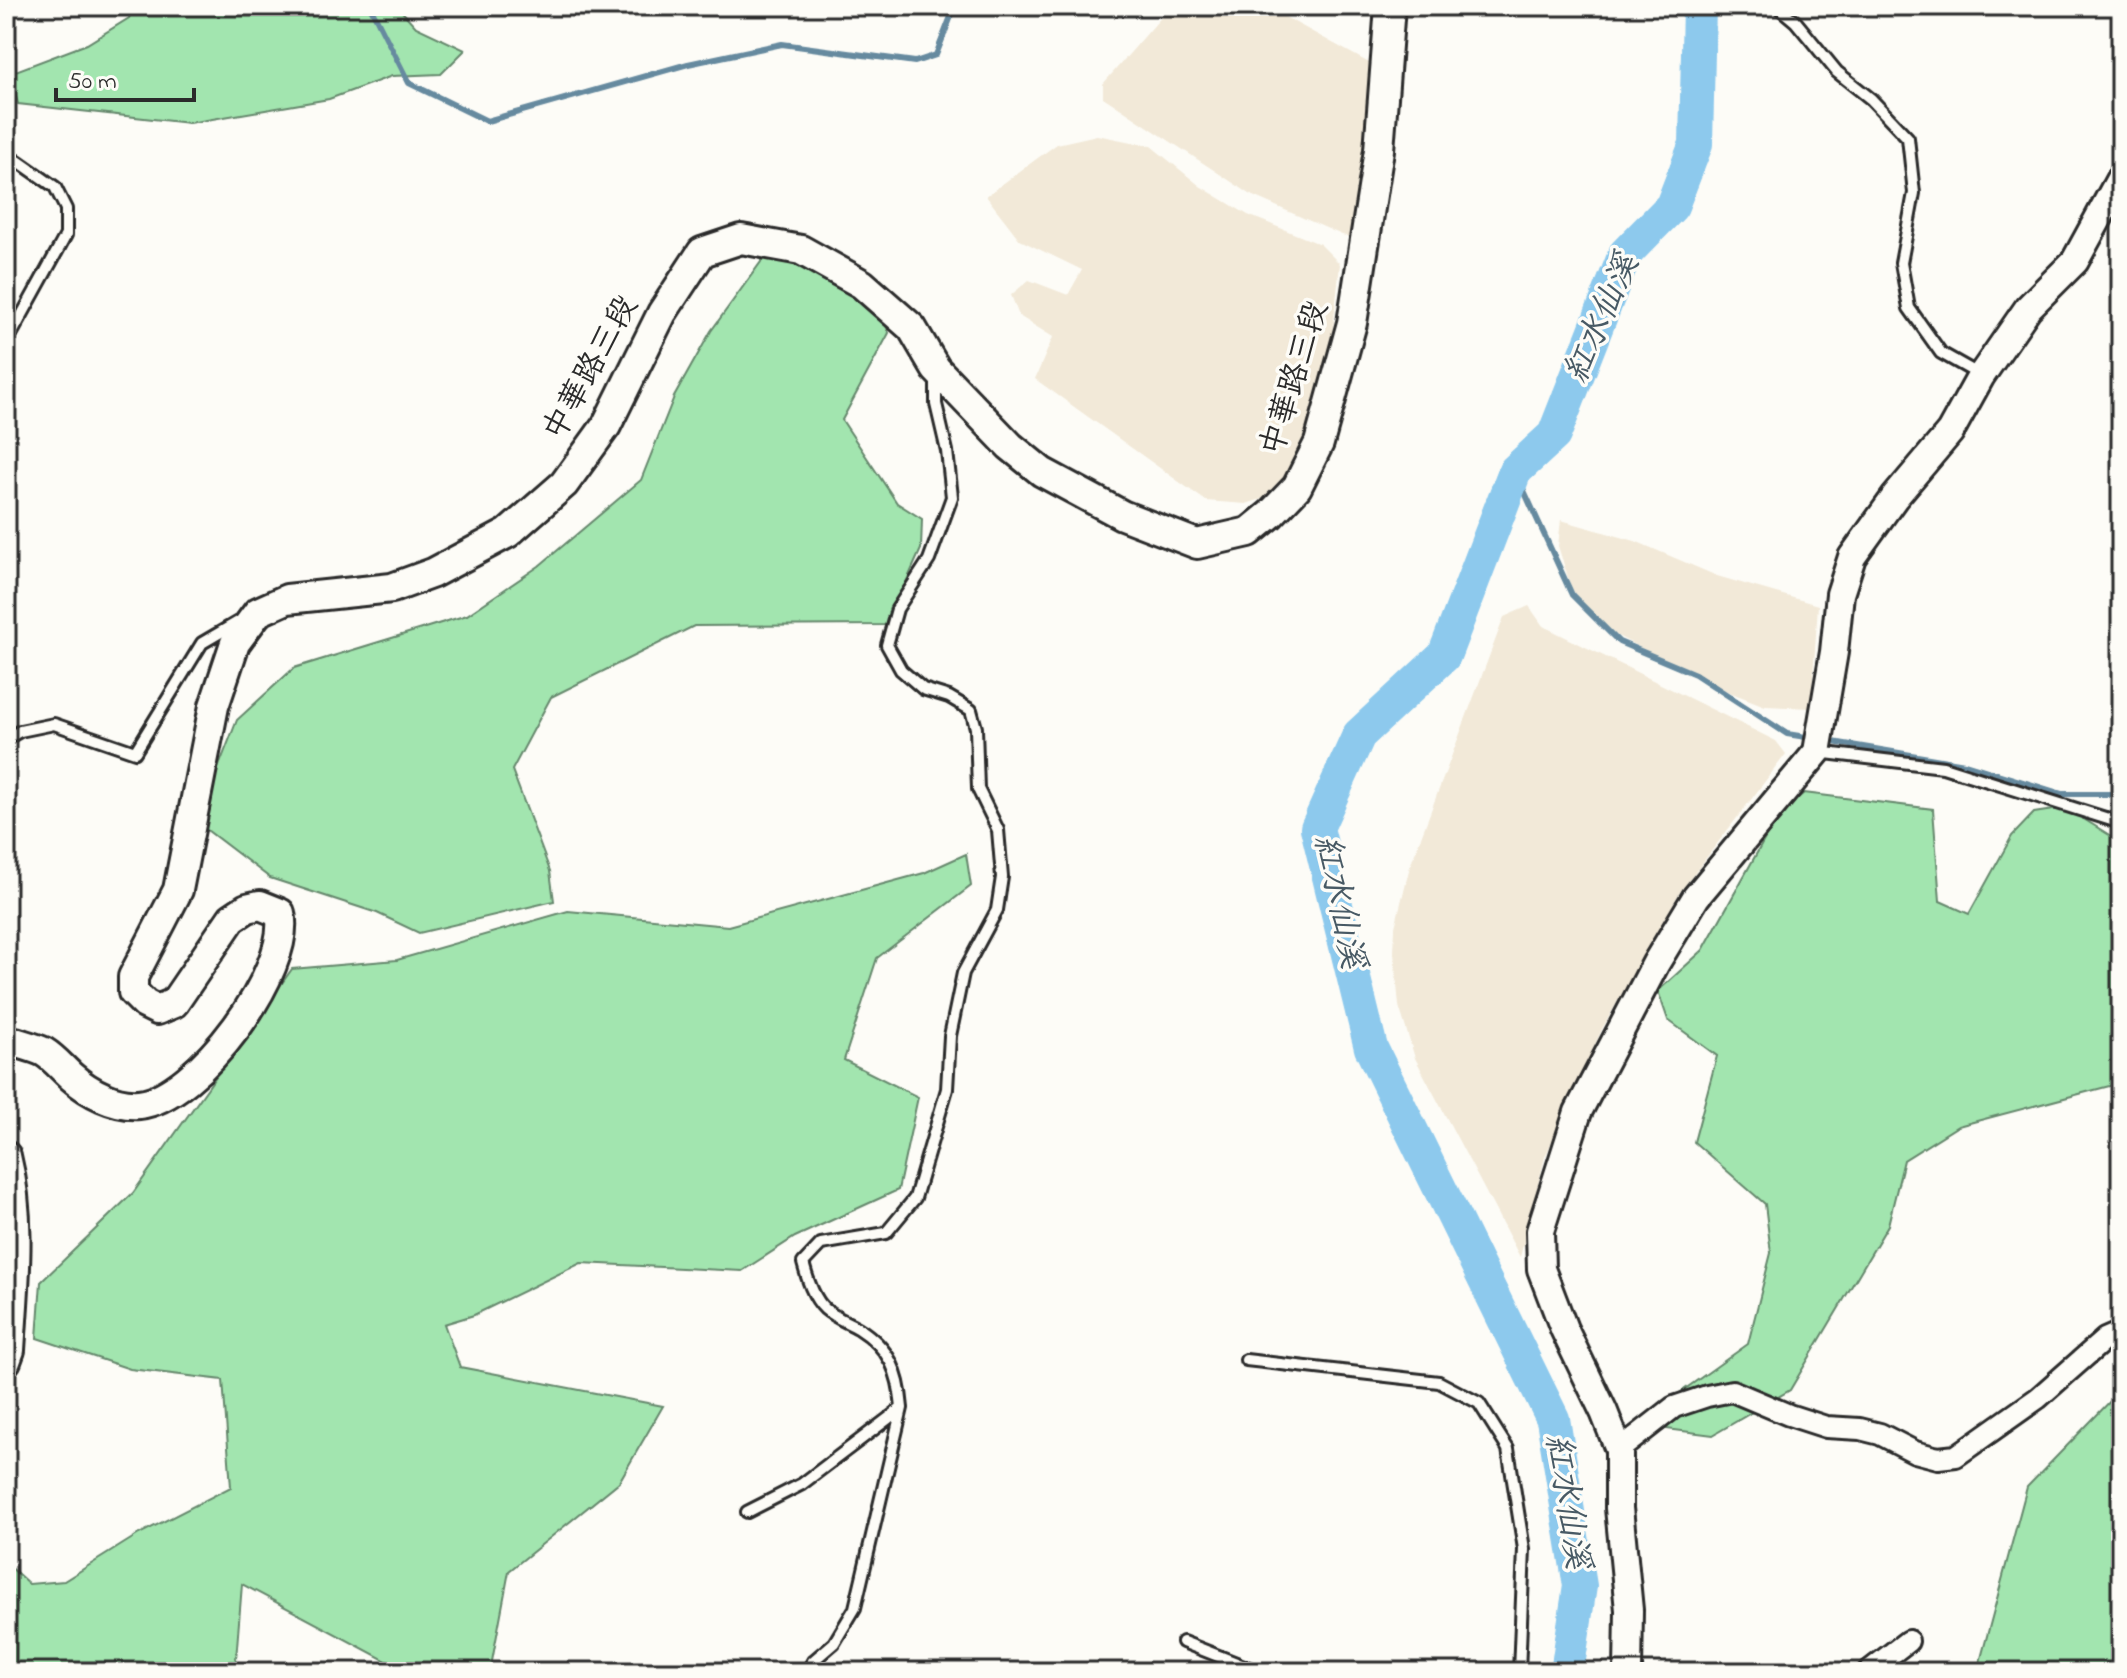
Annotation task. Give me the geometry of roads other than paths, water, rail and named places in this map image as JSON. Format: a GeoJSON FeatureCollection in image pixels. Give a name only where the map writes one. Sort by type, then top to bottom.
{"type":"FeatureCollection","features":[{"type":"Feature","properties":{"kind":"main road","name":"中華路三段"},"geometry":{"type":"LineString","coordinates":[[258,612],[287,599],[392,588],[433,573],[508,533],[564,484],[606,426],[662,313],[702,252],[741,239],[801,250],[862,284],[912,328],[936,369],[1010,446],[1042,472],[1157,530],[1197,544],[1249,532],[1297,487],[1319,443],[1352,323],[1379,150],[1390,6]]}},
{"type":"Feature","properties":{"kind":"main road"},"geometry":{"type":"LineString","coordinates":[[6,1047],[15,1042],[44,1052],[75,1080],[105,1099],[138,1104],[162,1097],[202,1067],[236,1028],[259,992],[278,950],[283,928],[280,913],[260,905],[247,908],[232,918],[174,1003],[157,1010],[133,992],[133,977],[178,890],[214,706],[235,643],[258,612]]}},
{"type":"Feature","properties":{"kind":"main road"},"geometry":{"type":"LineString","coordinates":[[6,1156],[13,1185],[17,1227],[10,1350],[6,1361]]}},
{"type":"Feature","properties":{"kind":"street"},"geometry":{"type":"LineString","coordinates":[[1628,1672],[1629,1610],[1619,1508],[1619,1450],[1564,1329],[1541,1269],[1540,1231],[1578,1112],[1656,963],[1696,897],[1818,743],[1834,652],[1840,594],[1852,557],[1895,497],[1950,432],[1981,376],[2028,308],[2075,261],[2121,177]]}},
{"type":"Feature","properties":{"kind":"street"},"geometry":{"type":"LineString","coordinates":[[1619,1450],[1674,1407],[1732,1391],[1826,1427],[1880,1434],[1915,1452],[1938,1458],[1956,1456],[2038,1398],[2105,1339],[2121,1332]]}},
{"type":"Feature","properties":{"kind":"street"},"geometry":{"type":"LineString","coordinates":[[1868,1672],[1908,1641]]}},
{"type":"Feature","properties":{"kind":"lane"},"geometry":{"type":"LineString","coordinates":[[1777,6],[1796,22],[1837,72],[1881,108],[1908,138],[1914,193],[1901,263],[1909,308],[1941,353],[1981,376]]}},
{"type":"Feature","properties":{"kind":"lane"},"geometry":{"type":"LineString","coordinates":[[6,161],[18,161],[55,187],[66,209],[66,235],[6,344]]}},
{"type":"Feature","properties":{"kind":"lane"},"geometry":{"type":"LineString","coordinates":[[807,1672],[813,1661],[834,1643],[855,1608],[902,1408],[900,1381],[892,1361],[867,1334],[823,1308],[808,1282],[803,1263],[821,1244],[886,1233],[915,1198],[947,1089],[950,1036],[963,973],[997,910],[1002,877],[998,830],[978,789],[976,728],[971,710],[949,697],[923,689],[901,670],[887,645],[897,609],[929,560],[952,497],[947,451],[936,404],[936,369]]}},
{"type":"Feature","properties":{"kind":"lane"},"geometry":{"type":"LineString","coordinates":[[6,739],[20,731],[54,724],[135,752],[202,643],[258,612]]}},
{"type":"Feature","properties":{"kind":"lane"},"geometry":{"type":"LineString","coordinates":[[1818,743],[1943,767],[2121,823]]}},
{"type":"Feature","properties":{"kind":"lane"},"geometry":{"type":"LineString","coordinates":[[1246,1360],[1439,1382],[1479,1403],[1508,1449],[1524,1549],[1519,1672]]}},
{"type":"Feature","properties":{"kind":"lane"},"geometry":{"type":"LineString","coordinates":[[747,1512],[802,1484],[902,1408]]}},
{"type":"Feature","properties":{"kind":"lane"},"geometry":{"type":"LineString","coordinates":[[1183,1642],[1259,1672]]}},
{"type":"Feature","properties":{"kind":"waterway"},"geometry":{"type":"LineString","coordinates":[[370,6],[409,83],[487,121],[688,64],[782,44],[915,62],[936,55],[955,6]]}},
{"type":"Feature","properties":{"kind":"waterway","name":"紅水仙溪"},"geometry":{"type":"LineString","coordinates":[[1567,1672],[1580,1586],[1553,1419],[1371,1048],[1317,828],[1359,735],[1444,656],[1515,471],[1554,435],[1625,254],[1672,206],[1696,144],[1699,6]]}},
{"type":"Feature","properties":{"kind":"waterway"},"geometry":{"type":"LineString","coordinates":[[1515,471],[1572,595],[1619,642],[1695,674],[1787,734],[1812,738]]}},
{"type":"Feature","properties":{"kind":"waterway"},"geometry":{"type":"LineString","coordinates":[[1827,741],[1965,764],[2062,794],[2121,794]]}}]}
